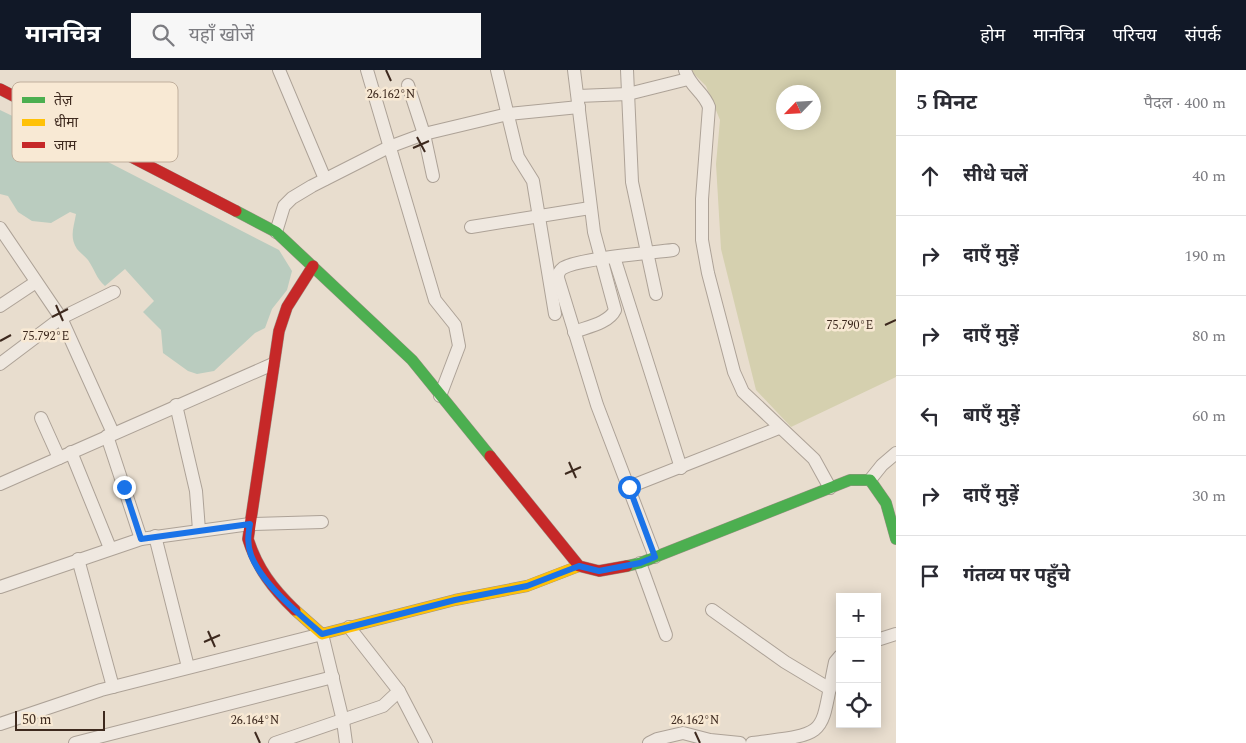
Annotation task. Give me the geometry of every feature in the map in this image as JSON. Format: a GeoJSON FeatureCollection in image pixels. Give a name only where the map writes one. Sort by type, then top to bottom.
{"type":"FeatureCollection","features":[{"type":"Feature","properties":{"kind":"main road"},"geometry":{"type":"LineString","coordinates":[[0,89],[12,95]]}},
{"type":"Feature","properties":{"kind":"main road"},"geometry":{"type":"LineString","coordinates":[[141,162],[276,232],[313,266],[412,360],[579,566]]}},
{"type":"Feature","properties":{"kind":"main road"},"geometry":{"type":"LineString","coordinates":[[313,266],[287,307],[279,331],[248,540],[251,556],[286,602],[322,634],[455,600],[527,586],[579,566],[599,571],[640,563],[850,480],[870,480],[886,503],[896,539]]}},
{"type":"Feature","properties":{"kind":"street"},"geometry":{"type":"LineString","coordinates":[[280,70],[325,179]]}},
{"type":"Feature","properties":{"kind":"street"},"geometry":{"type":"LineString","coordinates":[[368,70],[435,300],[455,325],[459,346],[440,396]]}},
{"type":"Feature","properties":{"kind":"street"},"geometry":{"type":"LineString","coordinates":[[497,70],[518,157],[533,182],[555,314]]}},
{"type":"Feature","properties":{"kind":"street"},"geometry":{"type":"LineString","coordinates":[[574,70],[590,208],[600,259],[615,310],[613,315],[602,321],[574,332]]}},
{"type":"Feature","properties":{"kind":"street"},"geometry":{"type":"LineString","coordinates":[[627,70],[632,182],[656,294]]}},
{"type":"Feature","properties":{"kind":"street"},"geometry":{"type":"LineString","coordinates":[[276,232],[284,206],[305,190],[389,147],[424,134],[508,114],[628,94],[687,74],[693,87],[706,97],[710,107],[702,199],[702,240],[708,273],[734,372],[743,392],[814,459],[830,488]]}},
{"type":"Feature","properties":{"kind":"street"},"geometry":{"type":"LineString","coordinates":[[408,85],[424,134],[433,176]]}},
{"type":"Feature","properties":{"kind":"street"},"geometry":{"type":"LineString","coordinates":[[471,227],[590,208]]}},
{"type":"Feature","properties":{"kind":"street"},"geometry":{"type":"LineString","coordinates":[[2,234],[61,318],[110,435],[141,539]]}},
{"type":"Feature","properties":{"kind":"street"},"geometry":{"type":"LineString","coordinates":[[655,557],[597,405],[559,284],[558,273],[568,266],[600,259],[673,250]]}},
{"type":"Feature","properties":{"kind":"street"},"geometry":{"type":"LineString","coordinates":[[614,258],[681,468]]}},
{"type":"Feature","properties":{"kind":"street"},"geometry":{"type":"LineString","coordinates":[[0,306],[36,282]]}},
{"type":"Feature","properties":{"kind":"street"},"geometry":{"type":"LineString","coordinates":[[0,364],[61,318],[114,292]]}},
{"type":"Feature","properties":{"kind":"street"},"geometry":{"type":"LineString","coordinates":[[0,484],[273,364]]}},
{"type":"Feature","properties":{"kind":"street"},"geometry":{"type":"LineString","coordinates":[[176,406],[196,491],[199,530]]}},
{"type":"Feature","properties":{"kind":"street"},"geometry":{"type":"LineString","coordinates":[[41,418],[59,458]]}},
{"type":"Feature","properties":{"kind":"street"},"geometry":{"type":"LineString","coordinates":[[629,487],[779,428]]}},
{"type":"Feature","properties":{"kind":"street"},"geometry":{"type":"LineString","coordinates":[[71,452],[110,548]]}},
{"type":"Feature","properties":{"kind":"street"},"geometry":{"type":"LineString","coordinates":[[870,480],[882,465],[896,454]]}},
{"type":"Feature","properties":{"kind":"street"},"geometry":{"type":"LineString","coordinates":[[0,588],[110,548],[155,536],[250,524],[322,522]]}},
{"type":"Feature","properties":{"kind":"street"},"geometry":{"type":"LineString","coordinates":[[155,536],[188,668]]}},
{"type":"Feature","properties":{"kind":"street"},"geometry":{"type":"LineString","coordinates":[[78,559],[113,687]]}},
{"type":"Feature","properties":{"kind":"street"},"geometry":{"type":"LineString","coordinates":[[640,563],[666,636]]}},
{"type":"Feature","properties":{"kind":"street"},"geometry":{"type":"LineString","coordinates":[[712,610],[785,662],[830,689]]}},
{"type":"Feature","properties":{"kind":"street"},"geometry":{"type":"LineString","coordinates":[[349,627],[400,691],[426,743]]}},
{"type":"Feature","properties":{"kind":"street"},"geometry":{"type":"LineString","coordinates":[[0,724],[113,687],[322,634],[343,721],[346,743]]}},
{"type":"Feature","properties":{"kind":"street"},"geometry":{"type":"LineString","coordinates":[[881,639],[896,634]]}},
{"type":"Feature","properties":{"kind":"street"},"geometry":{"type":"LineString","coordinates":[[752,743],[805,736],[814,732],[821,725],[826,714],[836,661]]}},
{"type":"Feature","properties":{"kind":"street"},"geometry":{"type":"LineString","coordinates":[[75,743],[333,677]]}},
{"type":"Feature","properties":{"kind":"street"},"geometry":{"type":"LineString","coordinates":[[275,743],[383,706],[400,691]]}},
{"type":"Feature","properties":{"kind":"street"},"geometry":{"type":"LineString","coordinates":[[649,743],[657,739],[682,733],[710,740],[740,743]]}},
{"type":"Feature","properties":{"kind":"shaded area"},"geometry":{"type":"Polygon","coordinates":[[[690,70],[896,70],[896,377],[791,427],[756,390],[721,249],[716,164],[720,120],[706,86],[690,70]]]}},
{"type":"Feature","properties":{"kind":"shaded area"},"geometry":{"type":"Polygon","coordinates":[[[0,110],[12,116],[12,162],[108,162],[279,250],[292,271],[287,290],[272,309],[265,328],[255,333],[214,371],[197,374],[188,371],[163,353],[161,330],[143,312],[154,301],[125,269],[105,286],[88,260],[78,250],[73,240],[76,214],[70,212],[51,223],[32,221],[18,212],[8,196],[0,194],[0,110]]]}},
{"type":"Feature","properties":{"kind":"traffic: fast"},"geometry":{"type":"LineString","coordinates":[[236,211],[276,232],[412,360],[490,456]]}},
{"type":"Feature","properties":{"kind":"traffic: fast"},"geometry":{"type":"LineString","coordinates":[[627,566],[640,563],[850,480],[870,480],[886,503],[896,539]]}},
{"type":"Feature","properties":{"kind":"traffic: slow"},"geometry":{"type":"LineString","coordinates":[[295,610],[322,634],[455,600],[527,586],[579,566]]}},
{"type":"Feature","properties":{"kind":"traffic: jam"},"geometry":{"type":"LineString","coordinates":[[0,89],[12,95]]}},
{"type":"Feature","properties":{"kind":"traffic: jam"},"geometry":{"type":"LineString","coordinates":[[141,162],[236,211]]}},
{"type":"Feature","properties":{"kind":"traffic: jam"},"geometry":{"type":"LineString","coordinates":[[295,610],[261,569],[248,539],[279,331],[287,307],[313,266]]}},
{"type":"Feature","properties":{"kind":"traffic: jam"},"geometry":{"type":"LineString","coordinates":[[490,456],[579,566],[599,571],[627,566]]}},
{"type":"Feature","properties":{"kind":"route"},"geometry":{"type":"LineString","coordinates":[[124,487],[141,539],[250,524],[248,540],[251,556],[286,602],[322,634],[455,600],[527,586],[579,566],[599,571],[640,563],[655,557],[629,487]]}}]}
